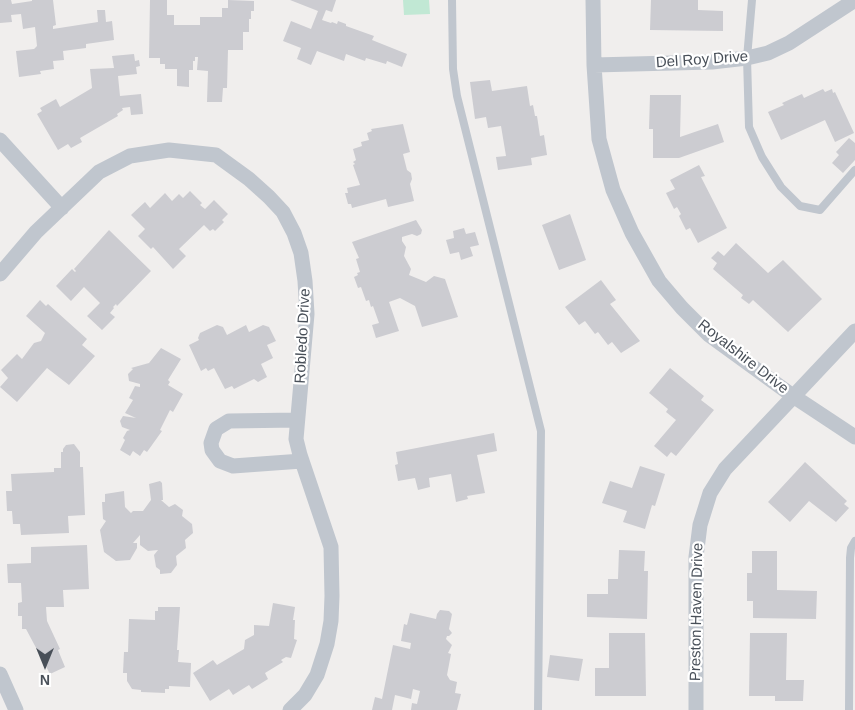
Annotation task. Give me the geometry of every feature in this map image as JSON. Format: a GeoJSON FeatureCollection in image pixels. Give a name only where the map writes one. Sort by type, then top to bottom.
{"type":"FeatureCollection","features":[{"type":"Feature","properties":{"kind":"street","name":"Royalshire Drive"},"geometry":{"type":"LineString","coordinates":[[593,0],[594,64],[599,139],[613,190],[632,233],[659,281],[709,335],[793,396],[855,436]]}},
{"type":"Feature","properties":{"kind":"street","name":"Del Roy Drive"},"geometry":{"type":"LineString","coordinates":[[594,64],[712,62],[747,58],[768,53],[789,43],[855,0]]}},
{"type":"Feature","properties":{"kind":"street"},"geometry":{"type":"LineString","coordinates":[[0,140],[62,208]]}},
{"type":"Feature","properties":{"kind":"street","name":"Robledo Drive"},"geometry":{"type":"LineString","coordinates":[[0,274],[36,232],[99,172],[130,156],[169,150],[216,155],[269,197],[283,212],[294,233],[301,253],[307,314],[296,439],[331,547],[332,596],[331,621],[327,644],[317,675],[305,695],[293,709]]}},
{"type":"Feature","properties":{"kind":"street","name":"Preston Haven Drive"},"geometry":{"type":"LineString","coordinates":[[696,710],[696,556],[700,525],[710,493],[726,469],[855,331]]}},
{"type":"Feature","properties":{"kind":"street"},"geometry":{"type":"LineString","coordinates":[[297,420],[229,421],[216,429],[211,443],[212,450],[220,462],[233,466],[302,461]]}},
{"type":"Feature","properties":{"kind":"street"},"geometry":{"type":"LineString","coordinates":[[0,674],[16,710]]}},
{"type":"Feature","properties":{"kind":"lane"},"geometry":{"type":"LineString","coordinates":[[452,0],[452,69],[457,96],[541,431],[538,710]]}},
{"type":"Feature","properties":{"kind":"lane"},"geometry":{"type":"LineString","coordinates":[[752,0],[747,58],[749,127],[762,157],[781,187],[800,206],[820,210],[855,170]]}},
{"type":"Feature","properties":{"kind":"lane"},"geometry":{"type":"LineString","coordinates":[[849,710],[850,558],[851,548],[855,541]]}},
{"type":"Feature","properties":{"kind":"green space"},"geometry":{"type":"Polygon","coordinates":[[[403,0],[429,0],[430,14],[404,15],[403,0]]]}},
{"type":"Feature","properties":{"kind":"building"},"geometry":{"type":"Polygon","coordinates":[[[0,0],[11,0],[12,4],[32,0],[53,0],[56,25],[53,26],[53,29],[98,22],[97,10],[105,10],[106,22],[112,21],[114,40],[86,44],[86,48],[63,51],[64,60],[53,61],[54,69],[40,71],[41,74],[19,77],[16,51],[34,49],[37,46],[35,27],[23,29],[21,14],[11,15],[12,22],[0,23],[0,0]]]}},
{"type":"Feature","properties":{"kind":"building"},"geometry":{"type":"Polygon","coordinates":[[[150,0],[167,0],[167,15],[174,15],[174,25],[200,25],[200,17],[222,17],[222,8],[228,8],[228,0],[254,1],[254,11],[251,11],[251,19],[249,19],[249,32],[243,32],[243,50],[228,50],[227,88],[223,88],[222,102],[207,102],[208,71],[197,70],[198,57],[195,57],[195,61],[193,61],[193,70],[189,70],[189,87],[177,86],[177,69],[165,69],[165,64],[160,64],[160,58],[149,58],[150,0]]]}},
{"type":"Feature","properties":{"kind":"building"},"geometry":{"type":"Polygon","coordinates":[[[290,0],[336,0],[332,12],[326,10],[322,20],[337,24],[338,21],[346,24],[346,26],[374,36],[372,40],[407,54],[402,67],[387,61],[386,64],[366,58],[365,61],[346,54],[344,61],[317,51],[311,65],[297,59],[301,48],[283,41],[291,21],[311,29],[318,11],[290,0]]]}},
{"type":"Feature","properties":{"kind":"building"},"geometry":{"type":"Polygon","coordinates":[[[651,0],[698,0],[698,10],[723,11],[723,31],[650,30],[651,0]]]}},
{"type":"Feature","properties":{"kind":"building"},"geometry":{"type":"Polygon","coordinates":[[[134,54],[135,61],[139,60],[140,66],[136,67],[137,74],[118,76],[120,96],[141,94],[143,114],[131,115],[130,107],[122,108],[123,110],[117,114],[118,116],[80,138],[82,142],[71,148],[68,144],[58,150],[37,114],[42,111],[40,108],[56,99],[60,107],[92,88],[90,69],[114,68],[112,56],[134,54]]]}},
{"type":"Feature","properties":{"kind":"building"},"geometry":{"type":"Polygon","coordinates":[[[490,80],[492,91],[527,86],[530,106],[533,105],[535,116],[537,116],[540,136],[544,135],[547,155],[531,158],[532,165],[498,170],[496,157],[506,156],[501,126],[488,128],[486,117],[475,119],[470,82],[490,80]]]}},
{"type":"Feature","properties":{"kind":"building"},"geometry":{"type":"Polygon","coordinates":[[[823,89],[825,92],[832,89],[833,93],[835,92],[854,133],[835,142],[825,120],[781,140],[768,112],[802,94],[804,98],[823,89]]]}},
{"type":"Feature","properties":{"kind":"building"},"geometry":{"type":"Polygon","coordinates":[[[650,95],[681,95],[680,137],[718,124],[724,142],[679,158],[653,158],[653,129],[649,129],[650,95]]]}},
{"type":"Feature","properties":{"kind":"building"},"geometry":{"type":"Polygon","coordinates":[[[403,124],[410,152],[403,154],[407,170],[411,173],[412,179],[410,184],[414,201],[388,207],[386,199],[352,208],[351,204],[348,204],[345,193],[348,193],[347,188],[360,185],[353,165],[355,164],[353,162],[356,160],[353,149],[362,146],[361,142],[369,140],[367,133],[372,131],[371,129],[403,124]]]}},
{"type":"Feature","properties":{"kind":"building"},"geometry":{"type":"Polygon","coordinates":[[[849,138],[855,143],[855,160],[843,173],[832,163],[839,155],[836,152],[849,138]]]}},
{"type":"Feature","properties":{"kind":"building"},"geometry":{"type":"Polygon","coordinates":[[[699,165],[705,176],[701,177],[727,228],[698,243],[690,228],[686,230],[679,216],[681,214],[677,207],[674,209],[666,193],[675,189],[670,180],[699,165]]]}},
{"type":"Feature","properties":{"kind":"building"},"geometry":{"type":"Polygon","coordinates":[[[190,191],[202,203],[200,205],[205,209],[214,200],[228,214],[222,220],[224,222],[215,231],[213,229],[210,231],[204,225],[179,249],[186,256],[173,269],[153,247],[151,249],[138,236],[145,229],[131,215],[145,202],[150,208],[165,193],[172,201],[179,194],[183,198],[190,191]]]}},
{"type":"Feature","properties":{"kind":"building"},"geometry":{"type":"Polygon","coordinates":[[[570,214],[586,260],[559,270],[542,225],[570,214]]]}},
{"type":"Feature","properties":{"kind":"building"},"geometry":{"type":"Polygon","coordinates":[[[416,220],[422,230],[421,234],[402,237],[406,247],[404,256],[411,269],[409,275],[426,282],[434,276],[445,279],[458,317],[422,327],[415,306],[400,298],[389,302],[399,331],[376,338],[372,325],[379,323],[373,306],[371,307],[369,300],[366,301],[361,287],[358,288],[354,277],[360,272],[356,259],[359,258],[352,242],[416,220]]]}},
{"type":"Feature","properties":{"kind":"building"},"geometry":{"type":"Polygon","coordinates":[[[464,228],[466,234],[475,232],[479,245],[470,247],[473,256],[461,260],[459,252],[450,254],[446,240],[454,238],[453,231],[464,228]]]}},
{"type":"Feature","properties":{"kind":"building"},"geometry":{"type":"Polygon","coordinates":[[[109,230],[151,271],[117,306],[116,304],[113,307],[110,313],[115,317],[102,330],[87,316],[100,303],[84,287],[71,301],[56,286],[72,269],[76,271],[74,269],[109,230]]]}},
{"type":"Feature","properties":{"kind":"building"},"geometry":{"type":"Polygon","coordinates":[[[736,243],[768,273],[783,260],[822,299],[788,332],[753,300],[749,304],[741,298],[743,295],[713,269],[717,263],[711,258],[718,251],[724,256],[736,243]]]}},
{"type":"Feature","properties":{"kind":"building"},"geometry":{"type":"Polygon","coordinates":[[[601,280],[616,300],[610,304],[640,341],[621,353],[612,342],[608,345],[598,332],[595,334],[585,321],[579,325],[565,307],[601,280]]]}},
{"type":"Feature","properties":{"kind":"building"},"geometry":{"type":"Polygon","coordinates":[[[40,300],[46,306],[48,304],[87,339],[82,345],[95,356],[69,385],[47,368],[17,402],[0,387],[8,378],[1,370],[17,354],[22,359],[34,343],[41,341],[45,333],[26,316],[40,300]]]}},
{"type":"Feature","properties":{"kind":"building"},"geometry":{"type":"Polygon","coordinates":[[[217,325],[223,327],[227,335],[246,325],[249,332],[263,325],[269,327],[276,341],[267,345],[273,358],[261,364],[267,377],[258,382],[254,379],[234,389],[232,386],[225,389],[214,368],[208,371],[206,368],[201,371],[189,345],[199,340],[200,333],[217,325]]]}},
{"type":"Feature","properties":{"kind":"building"},"geometry":{"type":"Polygon","coordinates":[[[161,348],[181,359],[168,380],[170,382],[168,385],[183,394],[173,412],[170,410],[160,430],[162,431],[147,452],[144,450],[140,456],[133,451],[130,456],[120,450],[125,440],[123,438],[127,431],[130,430],[122,427],[120,421],[123,416],[136,418],[125,413],[133,400],[129,398],[135,386],[140,387],[140,384],[129,381],[128,374],[133,369],[131,368],[149,363],[161,348]]]}},
{"type":"Feature","properties":{"kind":"building"},"geometry":{"type":"Polygon","coordinates":[[[670,368],[704,396],[701,400],[714,410],[676,456],[671,452],[667,457],[654,446],[676,420],[666,412],[668,409],[649,393],[670,368]]]}},
{"type":"Feature","properties":{"kind":"building"},"geometry":{"type":"Polygon","coordinates":[[[494,433],[497,451],[477,455],[485,493],[467,496],[468,499],[456,502],[451,474],[429,478],[430,487],[418,490],[415,478],[398,481],[395,465],[398,464],[396,452],[494,433]]]}},
{"type":"Feature","properties":{"kind":"building"},"geometry":{"type":"Polygon","coordinates":[[[74,444],[80,452],[80,467],[83,467],[85,515],[68,516],[69,533],[21,535],[20,524],[13,524],[12,511],[7,511],[6,491],[12,491],[11,474],[54,472],[54,468],[61,468],[61,452],[63,452],[63,449],[66,445],[74,444]]]}},
{"type":"Feature","properties":{"kind":"building"},"geometry":{"type":"Polygon","coordinates":[[[805,462],[847,501],[844,504],[849,508],[836,522],[809,501],[790,522],[768,502],[805,462]]]}},
{"type":"Feature","properties":{"kind":"building"},"geometry":{"type":"Polygon","coordinates":[[[640,466],[665,474],[655,506],[652,505],[645,529],[623,522],[627,511],[602,503],[610,481],[632,488],[640,466]]]}},
{"type":"Feature","properties":{"kind":"building"},"geometry":{"type":"Polygon","coordinates":[[[160,481],[162,483],[163,500],[161,500],[169,507],[175,504],[183,510],[182,516],[192,524],[193,533],[185,540],[186,548],[176,556],[177,565],[171,573],[160,574],[160,570],[156,567],[154,555],[158,550],[148,551],[140,545],[140,535],[133,543],[137,543],[137,548],[130,560],[116,561],[104,552],[100,530],[106,521],[103,519],[102,502],[105,502],[105,494],[124,491],[125,507],[131,513],[133,511],[143,511],[151,500],[149,484],[160,481]]]}},
{"type":"Feature","properties":{"kind":"building"},"geometry":{"type":"Polygon","coordinates":[[[87,545],[89,589],[63,590],[64,607],[46,607],[47,621],[60,649],[58,650],[65,667],[50,674],[26,629],[22,629],[22,616],[18,616],[18,603],[22,602],[21,583],[8,583],[7,564],[31,563],[31,547],[87,545]]]}},
{"type":"Feature","properties":{"kind":"building"},"geometry":{"type":"Polygon","coordinates":[[[619,550],[645,551],[644,571],[648,571],[647,619],[587,617],[587,594],[608,594],[608,579],[618,579],[619,550]]]}},
{"type":"Feature","properties":{"kind":"building"},"geometry":{"type":"Polygon","coordinates":[[[752,551],[777,551],[777,590],[817,591],[816,619],[753,618],[753,601],[747,601],[747,573],[752,573],[752,551]]]}},
{"type":"Feature","properties":{"kind":"building"},"geometry":{"type":"Polygon","coordinates":[[[273,603],[295,607],[293,620],[295,620],[294,639],[297,640],[291,658],[286,657],[281,660],[283,662],[265,673],[268,679],[252,689],[249,685],[233,695],[229,689],[210,701],[193,673],[213,660],[217,665],[244,649],[245,640],[254,635],[254,625],[269,626],[273,603]]]}},
{"type":"Feature","properties":{"kind":"building"},"geometry":{"type":"Polygon","coordinates":[[[158,607],[180,607],[178,662],[191,663],[190,687],[169,686],[169,689],[165,689],[165,693],[141,692],[141,690],[132,689],[127,681],[127,673],[123,673],[124,652],[128,652],[129,619],[155,620],[155,611],[158,611],[158,607]]]}},
{"type":"Feature","properties":{"kind":"building"},"geometry":{"type":"Polygon","coordinates":[[[440,610],[449,611],[452,614],[449,629],[452,633],[446,639],[452,645],[448,653],[451,654],[447,675],[450,680],[457,682],[455,693],[461,694],[457,710],[411,710],[412,703],[417,704],[420,691],[413,689],[411,699],[395,695],[392,710],[372,710],[375,697],[382,699],[393,645],[410,649],[411,643],[401,641],[404,624],[407,625],[410,613],[436,619],[440,610]]]}},
{"type":"Feature","properties":{"kind":"building"},"geometry":{"type":"Polygon","coordinates":[[[609,633],[645,633],[646,696],[595,696],[595,668],[609,668],[609,633]]]}},
{"type":"Feature","properties":{"kind":"building"},"geometry":{"type":"Polygon","coordinates":[[[750,633],[787,633],[786,680],[804,680],[803,701],[775,701],[775,696],[749,696],[750,633]]]}},
{"type":"Feature","properties":{"kind":"building"},"geometry":{"type":"Polygon","coordinates":[[[550,655],[583,659],[579,681],[547,677],[550,655]]]}}]}
